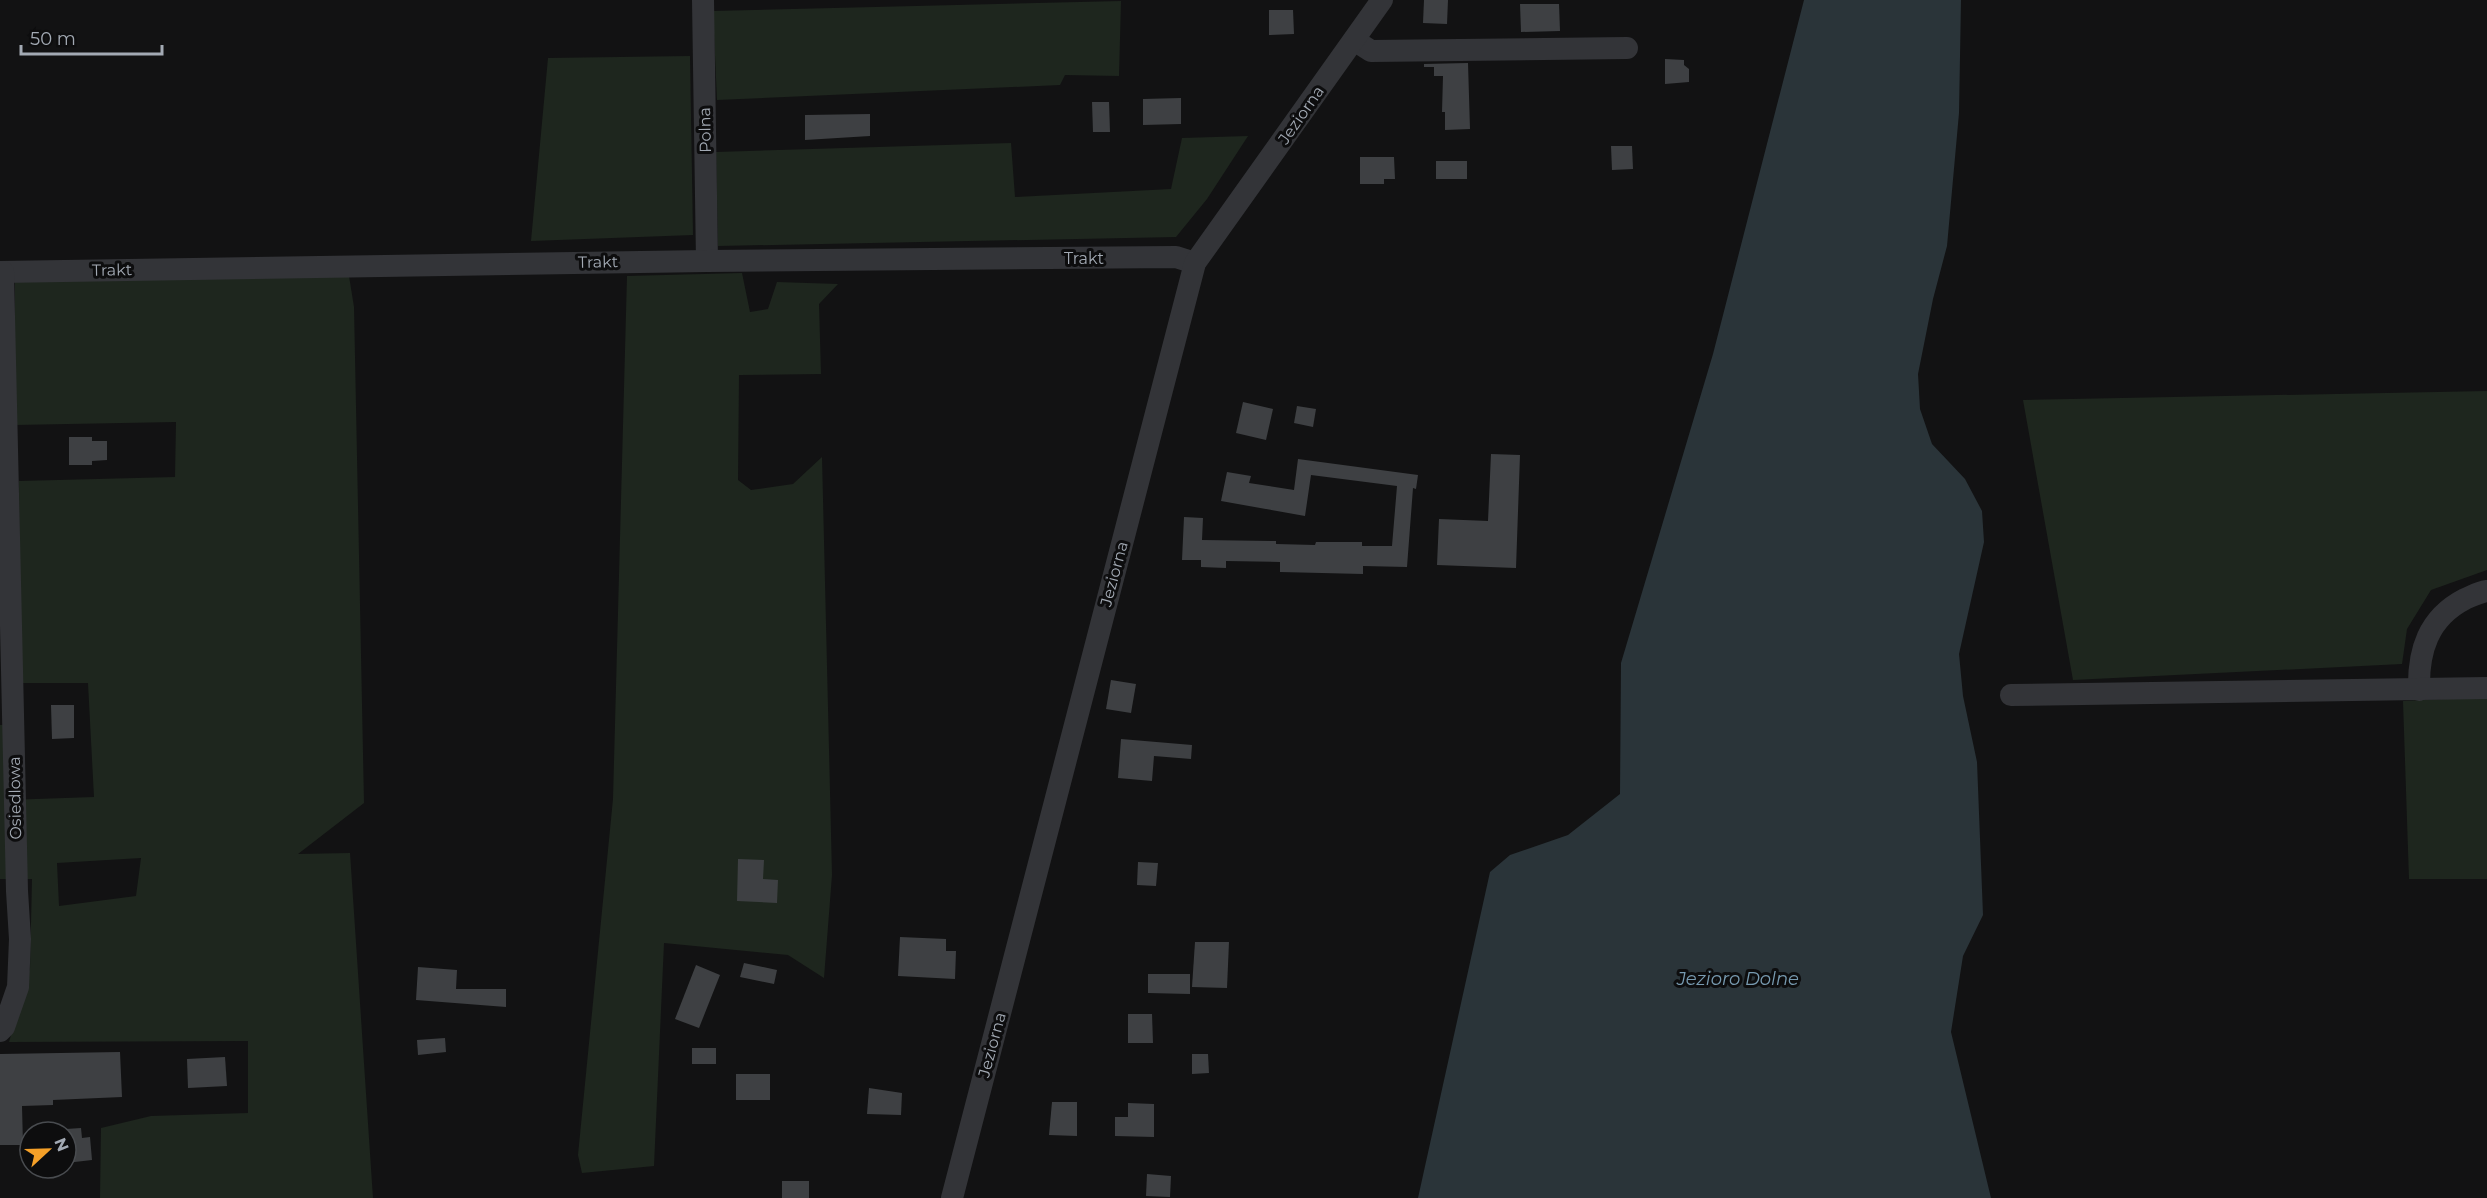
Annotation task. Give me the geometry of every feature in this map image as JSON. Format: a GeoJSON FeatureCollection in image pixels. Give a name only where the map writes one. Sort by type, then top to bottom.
{"type":"FeatureCollection","features":[{"type":"Feature","properties":{"kind":"street","name":"Polna"},"geometry":{"type":"LineString","coordinates":[[703,0],[707,261]]}},
{"type":"Feature","properties":{"kind":"street","name":"Jeziorna"},"geometry":{"type":"LineString","coordinates":[[952,1198],[1195,263],[1382,0]]}},
{"type":"Feature","properties":{"kind":"street"},"geometry":{"type":"LineString","coordinates":[[1354,40],[1371,51],[1627,48]]}},
{"type":"Feature","properties":{"kind":"street","name":"Trakt"},"geometry":{"type":"LineString","coordinates":[[2,272],[707,261],[1176,257],[1195,263]]}},
{"type":"Feature","properties":{"kind":"street","name":"Osiedlowa"},"geometry":{"type":"LineString","coordinates":[[0,1031],[4,1027],[18,987],[20,939],[8,890],[2,272]]}},
{"type":"Feature","properties":{"kind":"street"},"geometry":{"type":"LineString","coordinates":[[2419,690],[2418,663],[2425,638],[2436,622],[2452,606],[2487,591]]}},
{"type":"Feature","properties":{"kind":"street"},"geometry":{"type":"LineString","coordinates":[[2011,695],[2487,688]]}},
{"type":"Feature","properties":{"kind":"shaded area"},"geometry":{"type":"Polygon","coordinates":[[[1121,1],[1119,76],[1065,75],[1060,85],[717,100],[713,11],[1121,1]]]}},
{"type":"Feature","properties":{"kind":"shaded area"},"geometry":{"type":"Polygon","coordinates":[[[690,56],[693,235],[531,241],[548,58],[690,56]]]}},
{"type":"Feature","properties":{"kind":"shaded area"},"geometry":{"type":"Polygon","coordinates":[[[1248,136],[1207,199],[1176,237],[718,246],[716,152],[1011,143],[1015,197],[1171,189],[1182,138],[1248,136]]]}},
{"type":"Feature","properties":{"kind":"shaded area"},"geometry":{"type":"Polygon","coordinates":[[[742,273],[750,312],[768,309],[777,282],[838,284],[819,304],[821,374],[739,375],[738,480],[751,490],[793,484],[822,457],[832,875],[824,978],[788,955],[664,943],[654,1166],[582,1173],[578,1155],[613,799],[627,276],[742,273]]]}},
{"type":"Feature","properties":{"kind":"shaded area"},"geometry":{"type":"Polygon","coordinates":[[[349,276],[354,307],[364,803],[298,854],[350,853],[373,1198],[100,1198],[101,1128],[151,1116],[248,1113],[248,1041],[9,1042],[30,968],[32,879],[0,879],[0,725],[6,725],[7,800],[94,797],[88,683],[20,683],[19,481],[175,477],[176,422],[15,425],[15,279],[349,276]],[[141,858],[57,863],[59,906],[136,896],[141,858]]]}},
{"type":"Feature","properties":{"kind":"shaded area"},"geometry":{"type":"Polygon","coordinates":[[[2487,391],[2487,570],[2431,590],[2407,629],[2402,664],[2073,680],[2023,400],[2487,391]]]}},
{"type":"Feature","properties":{"kind":"shaded area"},"geometry":{"type":"Polygon","coordinates":[[[2487,697],[2487,879],[2409,879],[2403,701],[2487,697]]]}},
{"type":"Feature","properties":{"kind":"water","name":"Jezioro Dolne"},"geometry":{"type":"Polygon","coordinates":[[[1804,0],[1961,0],[1959,113],[1947,246],[1933,299],[1918,374],[1920,409],[1932,444],[1965,479],[1982,511],[1984,542],[1959,654],[1963,696],[1977,762],[1983,915],[1963,956],[1951,1032],[1991,1198],[1418,1198],[1490,872],[1510,855],[1568,835],[1620,794],[1621,663],[1713,354],[1804,0]]]}},
{"type":"Feature","properties":{"kind":"building"},"geometry":{"type":"Polygon","coordinates":[[[1424,0],[1448,0],[1447,24],[1423,23],[1424,0]]]}},
{"type":"Feature","properties":{"kind":"building"},"geometry":{"type":"Polygon","coordinates":[[[1520,4],[1559,4],[1560,31],[1521,32],[1520,4]]]}},
{"type":"Feature","properties":{"kind":"building"},"geometry":{"type":"Polygon","coordinates":[[[1269,10],[1293,10],[1294,34],[1269,35],[1269,10]]]}},
{"type":"Feature","properties":{"kind":"building"},"geometry":{"type":"Polygon","coordinates":[[[1665,59],[1684,60],[1684,65],[1689,69],[1689,82],[1665,84],[1665,59]]]}},
{"type":"Feature","properties":{"kind":"building"},"geometry":{"type":"Polygon","coordinates":[[[1468,63],[1470,129],[1445,130],[1445,112],[1442,112],[1443,76],[1434,76],[1434,67],[1424,67],[1424,64],[1468,63]]]}},
{"type":"Feature","properties":{"kind":"building"},"geometry":{"type":"Polygon","coordinates":[[[1181,98],[1181,124],[1143,125],[1143,99],[1181,98]]]}},
{"type":"Feature","properties":{"kind":"building"},"geometry":{"type":"Polygon","coordinates":[[[1092,102],[1109,102],[1110,132],[1093,132],[1092,102]]]}},
{"type":"Feature","properties":{"kind":"building"},"geometry":{"type":"Polygon","coordinates":[[[870,114],[870,136],[805,140],[805,115],[870,114]]]}},
{"type":"Feature","properties":{"kind":"building"},"geometry":{"type":"Polygon","coordinates":[[[1611,146],[1632,146],[1633,169],[1612,170],[1611,146]]]}},
{"type":"Feature","properties":{"kind":"building"},"geometry":{"type":"Polygon","coordinates":[[[1360,157],[1394,157],[1395,179],[1384,179],[1384,184],[1360,184],[1360,157]]]}},
{"type":"Feature","properties":{"kind":"building"},"geometry":{"type":"Polygon","coordinates":[[[1436,161],[1467,161],[1467,179],[1436,179],[1436,161]]]}},
{"type":"Feature","properties":{"kind":"building"},"geometry":{"type":"Polygon","coordinates":[[[1243,402],[1273,409],[1266,440],[1236,433],[1243,402]]]}},
{"type":"Feature","properties":{"kind":"building"},"geometry":{"type":"Polygon","coordinates":[[[1297,406],[1316,409],[1313,427],[1294,423],[1297,406]]]}},
{"type":"Feature","properties":{"kind":"building"},"geometry":{"type":"Polygon","coordinates":[[[69,437],[92,437],[92,441],[107,441],[107,460],[92,461],[92,465],[69,465],[69,437]]]}},
{"type":"Feature","properties":{"kind":"building"},"geometry":{"type":"Polygon","coordinates":[[[1491,454],[1520,455],[1516,568],[1437,565],[1439,519],[1488,521],[1491,454]]]}},
{"type":"Feature","properties":{"kind":"building"},"geometry":{"type":"Polygon","coordinates":[[[1298,459],[1418,475],[1416,489],[1413,488],[1407,567],[1363,566],[1363,574],[1280,572],[1280,562],[1226,561],[1226,568],[1201,567],[1201,560],[1182,560],[1184,517],[1203,518],[1202,540],[1276,541],[1276,544],[1315,545],[1316,542],[1362,542],[1362,546],[1392,546],[1397,486],[1311,475],[1305,516],[1221,501],[1227,472],[1251,476],[1249,483],[1294,490],[1298,459]]]}},
{"type":"Feature","properties":{"kind":"building"},"geometry":{"type":"Polygon","coordinates":[[[1111,680],[1136,684],[1131,713],[1106,709],[1111,680]]]}},
{"type":"Feature","properties":{"kind":"building"},"geometry":{"type":"Polygon","coordinates":[[[51,705],[74,705],[74,738],[52,739],[51,705]]]}},
{"type":"Feature","properties":{"kind":"building"},"geometry":{"type":"Polygon","coordinates":[[[1121,739],[1192,745],[1191,759],[1154,756],[1152,781],[1118,778],[1121,739]]]}},
{"type":"Feature","properties":{"kind":"building"},"geometry":{"type":"Polygon","coordinates":[[[738,859],[764,860],[763,879],[778,880],[777,903],[737,901],[738,859]]]}},
{"type":"Feature","properties":{"kind":"building"},"geometry":{"type":"Polygon","coordinates":[[[1138,862],[1158,863],[1156,886],[1137,885],[1138,862]]]}},
{"type":"Feature","properties":{"kind":"building"},"geometry":{"type":"Polygon","coordinates":[[[900,937],[946,939],[946,951],[956,951],[955,979],[898,976],[900,937]]]}},
{"type":"Feature","properties":{"kind":"building"},"geometry":{"type":"Polygon","coordinates":[[[1195,942],[1229,942],[1227,988],[1192,987],[1195,942]]]}},
{"type":"Feature","properties":{"kind":"building"},"geometry":{"type":"Polygon","coordinates":[[[744,963],[777,970],[774,984],[740,977],[744,963]]]}},
{"type":"Feature","properties":{"kind":"building"},"geometry":{"type":"Polygon","coordinates":[[[696,965],[720,975],[699,1028],[675,1019],[696,965]]]}},
{"type":"Feature","properties":{"kind":"building"},"geometry":{"type":"Polygon","coordinates":[[[418,967],[457,970],[456,989],[506,989],[506,1007],[416,1000],[418,967]]]}},
{"type":"Feature","properties":{"kind":"building"},"geometry":{"type":"Polygon","coordinates":[[[1148,974],[1190,974],[1190,994],[1148,993],[1148,974]]]}},
{"type":"Feature","properties":{"kind":"building"},"geometry":{"type":"Polygon","coordinates":[[[1128,1014],[1152,1014],[1153,1043],[1128,1043],[1128,1014]]]}},
{"type":"Feature","properties":{"kind":"building"},"geometry":{"type":"Polygon","coordinates":[[[445,1038],[446,1052],[418,1055],[417,1040],[445,1038]]]}},
{"type":"Feature","properties":{"kind":"building"},"geometry":{"type":"Polygon","coordinates":[[[692,1048],[716,1048],[716,1064],[692,1064],[692,1048]]]}},
{"type":"Feature","properties":{"kind":"building"},"geometry":{"type":"Polygon","coordinates":[[[120,1052],[122,1097],[53,1100],[53,1105],[22,1106],[22,1120],[18,1120],[18,1145],[0,1145],[0,1054],[120,1052]]]}},
{"type":"Feature","properties":{"kind":"building"},"geometry":{"type":"Polygon","coordinates":[[[1192,1054],[1208,1054],[1209,1073],[1192,1074],[1192,1054]]]}},
{"type":"Feature","properties":{"kind":"building"},"geometry":{"type":"Polygon","coordinates":[[[225,1057],[227,1086],[188,1088],[187,1059],[225,1057]]]}},
{"type":"Feature","properties":{"kind":"building"},"geometry":{"type":"Polygon","coordinates":[[[736,1074],[770,1074],[770,1100],[736,1100],[736,1074]]]}},
{"type":"Feature","properties":{"kind":"building"},"geometry":{"type":"Polygon","coordinates":[[[869,1088],[902,1093],[901,1115],[867,1114],[869,1088]]]}},
{"type":"Feature","properties":{"kind":"building"},"geometry":{"type":"Polygon","coordinates":[[[1052,1102],[1077,1102],[1077,1136],[1049,1135],[1052,1102]]]}},
{"type":"Feature","properties":{"kind":"building"},"geometry":{"type":"Polygon","coordinates":[[[1128,1103],[1154,1104],[1154,1137],[1115,1136],[1115,1117],[1128,1117],[1128,1103]]]}},
{"type":"Feature","properties":{"kind":"building"},"geometry":{"type":"Polygon","coordinates":[[[78,1128],[81,1128],[82,1138],[90,1137],[92,1160],[78,1162],[78,1128]]]}},
{"type":"Feature","properties":{"kind":"building"},"geometry":{"type":"Polygon","coordinates":[[[1147,1174],[1171,1176],[1170,1197],[1146,1196],[1147,1174]]]}},
{"type":"Feature","properties":{"kind":"building"},"geometry":{"type":"Polygon","coordinates":[[[782,1181],[809,1181],[809,1198],[782,1198],[782,1181]]]}}]}
